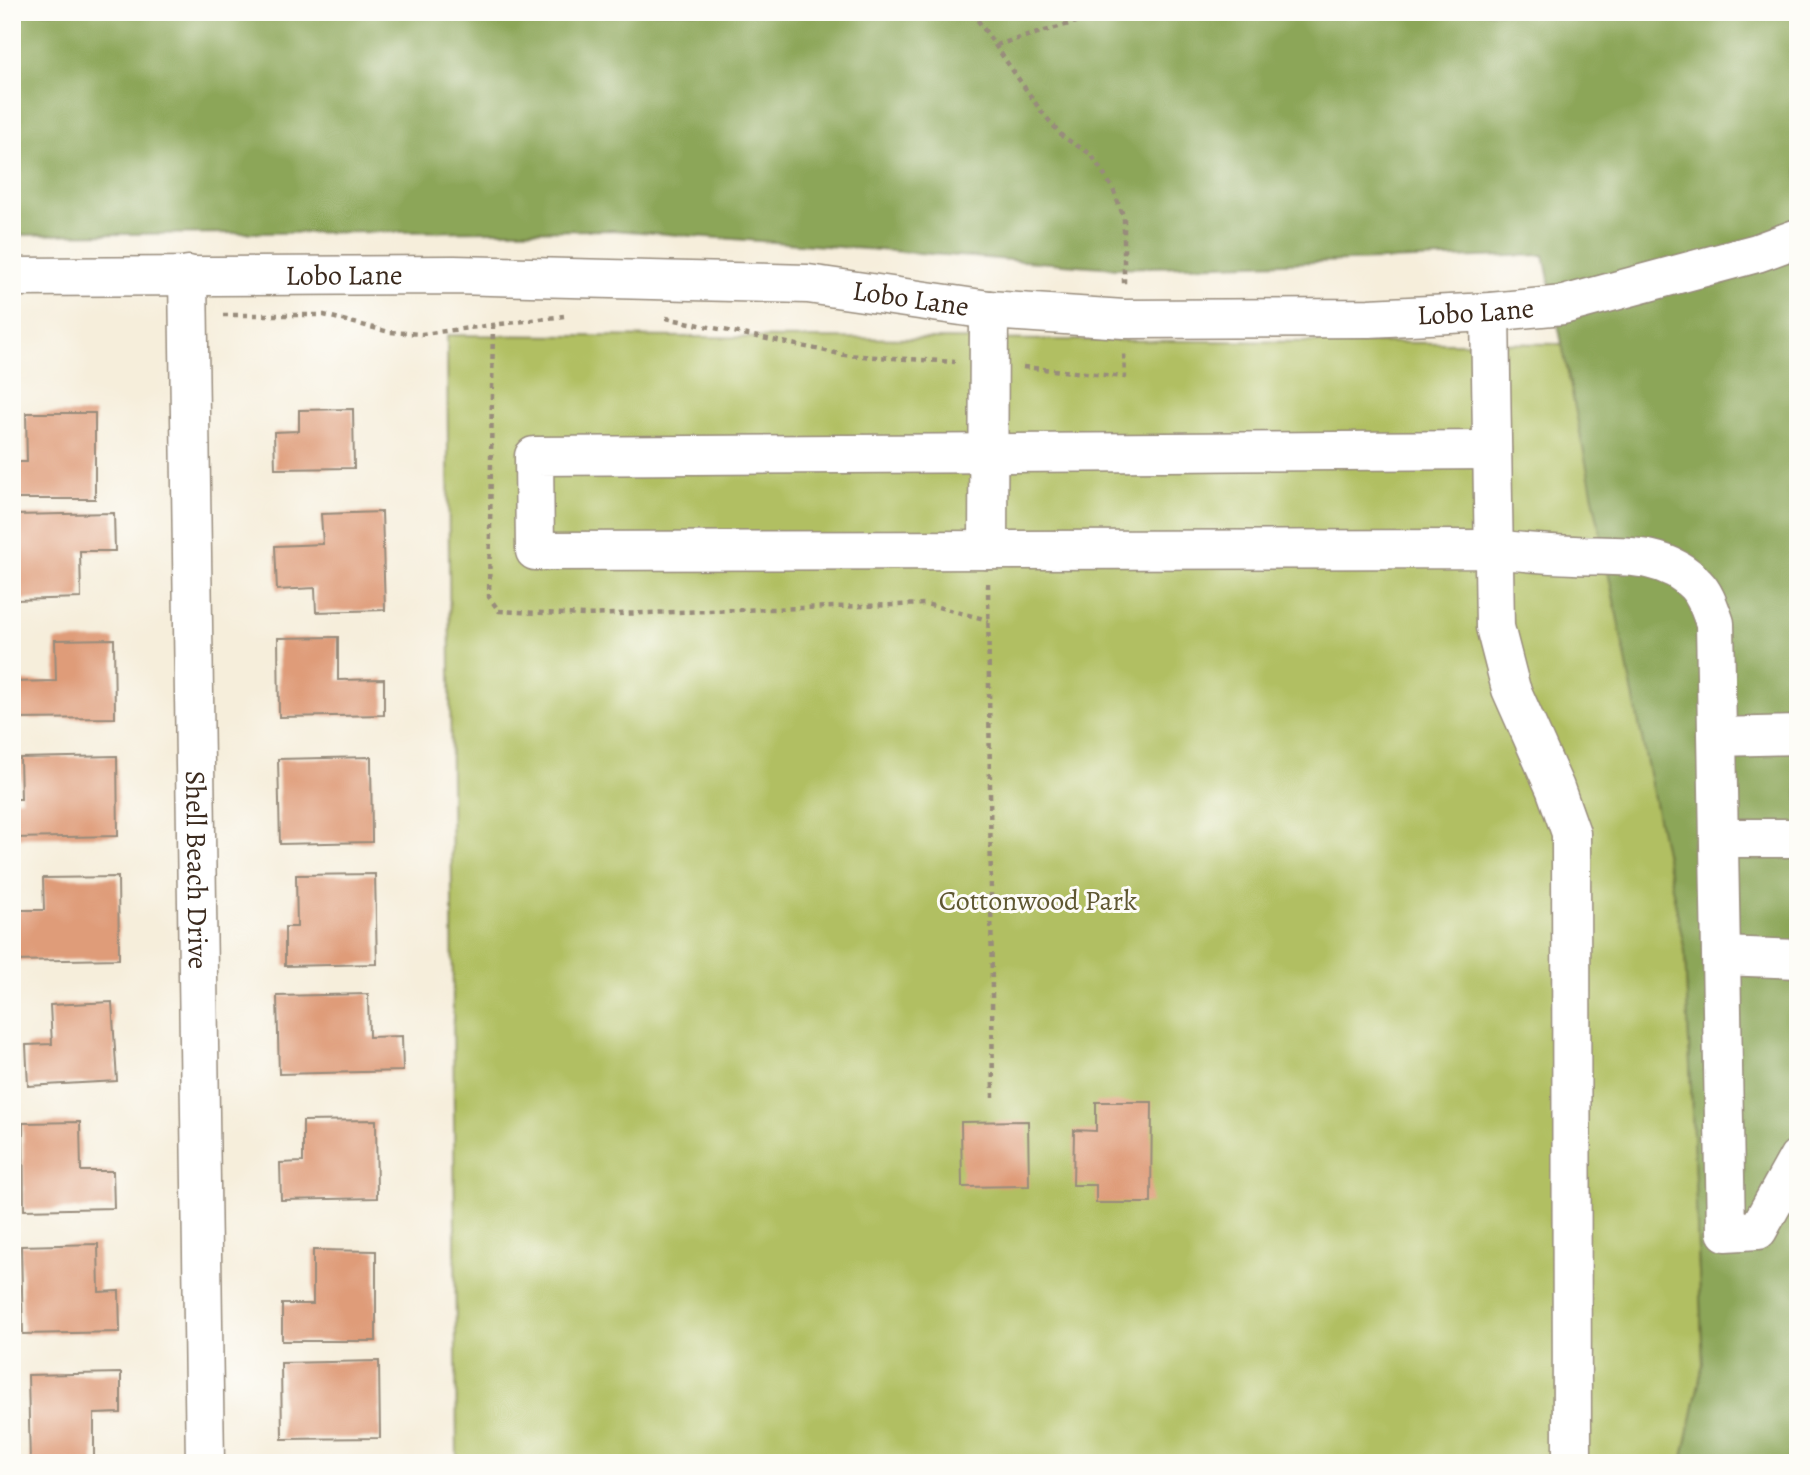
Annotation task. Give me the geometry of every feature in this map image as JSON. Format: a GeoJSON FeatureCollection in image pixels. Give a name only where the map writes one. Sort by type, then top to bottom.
{"type":"FeatureCollection","features":[{"type":"Feature","properties":{"kind":"street","name":"Lobo Lane"},"geometry":{"type":"LineString","coordinates":[[12,277],[454,275],[808,284],[989,310],[1124,319],[1369,318],[1490,312],[1563,305],[1757,253],[1798,238]]}},
{"type":"Feature","properties":{"kind":"street","name":"Shell Beach Drive"},"geometry":{"type":"LineString","coordinates":[[188,275],[205,1463]]}},
{"type":"Feature","properties":{"kind":"street"},"geometry":{"type":"LineString","coordinates":[[988,550],[989,310]]}},
{"type":"Feature","properties":{"kind":"street"},"geometry":{"type":"LineString","coordinates":[[1490,312],[1495,626],[1511,689],[1555,788],[1571,833],[1572,1463]]}},
{"type":"Feature","properties":{"kind":"street"},"geometry":{"type":"LineString","coordinates":[[1492,450],[534,456],[535,551],[1493,549],[1548,554],[1641,556],[1674,568],[1696,584],[1715,623],[1726,1232],[1758,1230],[1798,1158]]}},
{"type":"Feature","properties":{"kind":"street"},"geometry":{"type":"LineString","coordinates":[[1718,737],[1798,735]]}},
{"type":"Feature","properties":{"kind":"street"},"geometry":{"type":"LineString","coordinates":[[1720,838],[1798,838]]}},
{"type":"Feature","properties":{"kind":"street"},"geometry":{"type":"LineString","coordinates":[[1722,956],[1798,959]]}},
{"type":"Feature","properties":{"kind":"path"},"geometry":{"type":"LineString","coordinates":[[662,317],[845,355],[989,364],[1125,377],[1124,218],[1113,189],[1091,154],[1063,137],[1041,111],[972,12]]}},
{"type":"Feature","properties":{"kind":"path"},"geometry":{"type":"LineString","coordinates":[[996,45],[1111,12]]}},
{"type":"Feature","properties":{"kind":"path"},"geometry":{"type":"LineString","coordinates":[[189,316],[324,314],[389,332],[422,334],[571,315]]}},
{"type":"Feature","properties":{"kind":"path"},"geometry":{"type":"LineString","coordinates":[[988,550],[993,1100]]}},
{"type":"Feature","properties":{"kind":"green space"},"geometry":{"type":"Polygon","coordinates":[[[12,12],[1798,12],[1798,1463],[1682,1463],[1703,1364],[1685,951],[1544,255],[1116,268],[613,230],[12,235],[12,12]]]}},
{"type":"Feature","properties":{"kind":"green space","name":"Cottonwood Park"},"geometry":{"type":"Polygon","coordinates":[[[447,335],[1563,344],[1685,951],[1703,1364],[1682,1463],[457,1463],[447,335]]]}},
{"type":"Feature","properties":{"kind":"building"},"geometry":{"type":"Polygon","coordinates":[[[353,409],[354,468],[275,469],[274,432],[299,431],[299,410],[353,409]]]}},
{"type":"Feature","properties":{"kind":"building"},"geometry":{"type":"Polygon","coordinates":[[[26,413],[95,413],[95,499],[12,499],[12,462],[27,462],[26,413]]]}},
{"type":"Feature","properties":{"kind":"building"},"geometry":{"type":"Polygon","coordinates":[[[382,512],[385,610],[316,612],[315,588],[277,590],[275,546],[323,544],[321,514],[382,512]]]}},
{"type":"Feature","properties":{"kind":"building"},"geometry":{"type":"Polygon","coordinates":[[[114,513],[115,551],[80,551],[81,598],[15,600],[14,515],[114,513]]]}},
{"type":"Feature","properties":{"kind":"building"},"geometry":{"type":"Polygon","coordinates":[[[338,637],[338,680],[384,679],[384,715],[279,717],[278,638],[338,637]]]}},
{"type":"Feature","properties":{"kind":"building"},"geometry":{"type":"Polygon","coordinates":[[[114,639],[115,718],[12,719],[12,682],[56,681],[55,640],[114,639]]]}},
{"type":"Feature","properties":{"kind":"building"},"geometry":{"type":"Polygon","coordinates":[[[117,756],[118,836],[12,838],[12,799],[21,799],[20,758],[117,756]]]}},
{"type":"Feature","properties":{"kind":"building"},"geometry":{"type":"Polygon","coordinates":[[[371,757],[372,842],[280,844],[278,759],[371,757]]]}},
{"type":"Feature","properties":{"kind":"building"},"geometry":{"type":"Polygon","coordinates":[[[375,874],[377,964],[285,966],[285,927],[297,927],[296,875],[375,874]]]}},
{"type":"Feature","properties":{"kind":"building"},"geometry":{"type":"Polygon","coordinates":[[[118,877],[119,959],[12,961],[12,910],[44,910],[43,878],[118,877]]]}},
{"type":"Feature","properties":{"kind":"building"},"geometry":{"type":"Polygon","coordinates":[[[368,994],[369,1037],[402,1036],[403,1071],[279,1074],[277,996],[368,994]]]}},
{"type":"Feature","properties":{"kind":"building"},"geometry":{"type":"Polygon","coordinates":[[[112,1002],[117,1081],[28,1086],[26,1045],[52,1044],[50,1005],[112,1002]]]}},
{"type":"Feature","properties":{"kind":"building"},"geometry":{"type":"Polygon","coordinates":[[[1096,1102],[1152,1102],[1151,1203],[1096,1203],[1096,1185],[1073,1185],[1074,1130],[1096,1131],[1096,1102]]]}},
{"type":"Feature","properties":{"kind":"building"},"geometry":{"type":"Polygon","coordinates":[[[376,1120],[377,1198],[281,1200],[280,1163],[303,1162],[303,1121],[376,1120]]]}},
{"type":"Feature","properties":{"kind":"building"},"geometry":{"type":"Polygon","coordinates":[[[1028,1121],[1029,1186],[962,1187],[961,1122],[1028,1121]]]}},
{"type":"Feature","properties":{"kind":"building"},"geometry":{"type":"Polygon","coordinates":[[[80,1122],[81,1171],[113,1171],[114,1208],[24,1210],[23,1123],[80,1122]]]}},
{"type":"Feature","properties":{"kind":"building"},"geometry":{"type":"Polygon","coordinates":[[[98,1244],[99,1292],[119,1291],[120,1332],[23,1334],[21,1246],[98,1244]]]}},
{"type":"Feature","properties":{"kind":"building"},"geometry":{"type":"Polygon","coordinates":[[[313,1250],[376,1251],[376,1341],[282,1341],[282,1304],[313,1304],[313,1250]]]}},
{"type":"Feature","properties":{"kind":"building"},"geometry":{"type":"Polygon","coordinates":[[[379,1361],[380,1438],[282,1439],[281,1363],[379,1361]]]}},
{"type":"Feature","properties":{"kind":"building"},"geometry":{"type":"Polygon","coordinates":[[[121,1373],[121,1413],[94,1414],[94,1463],[30,1463],[28,1375],[121,1373]]]}}]}
